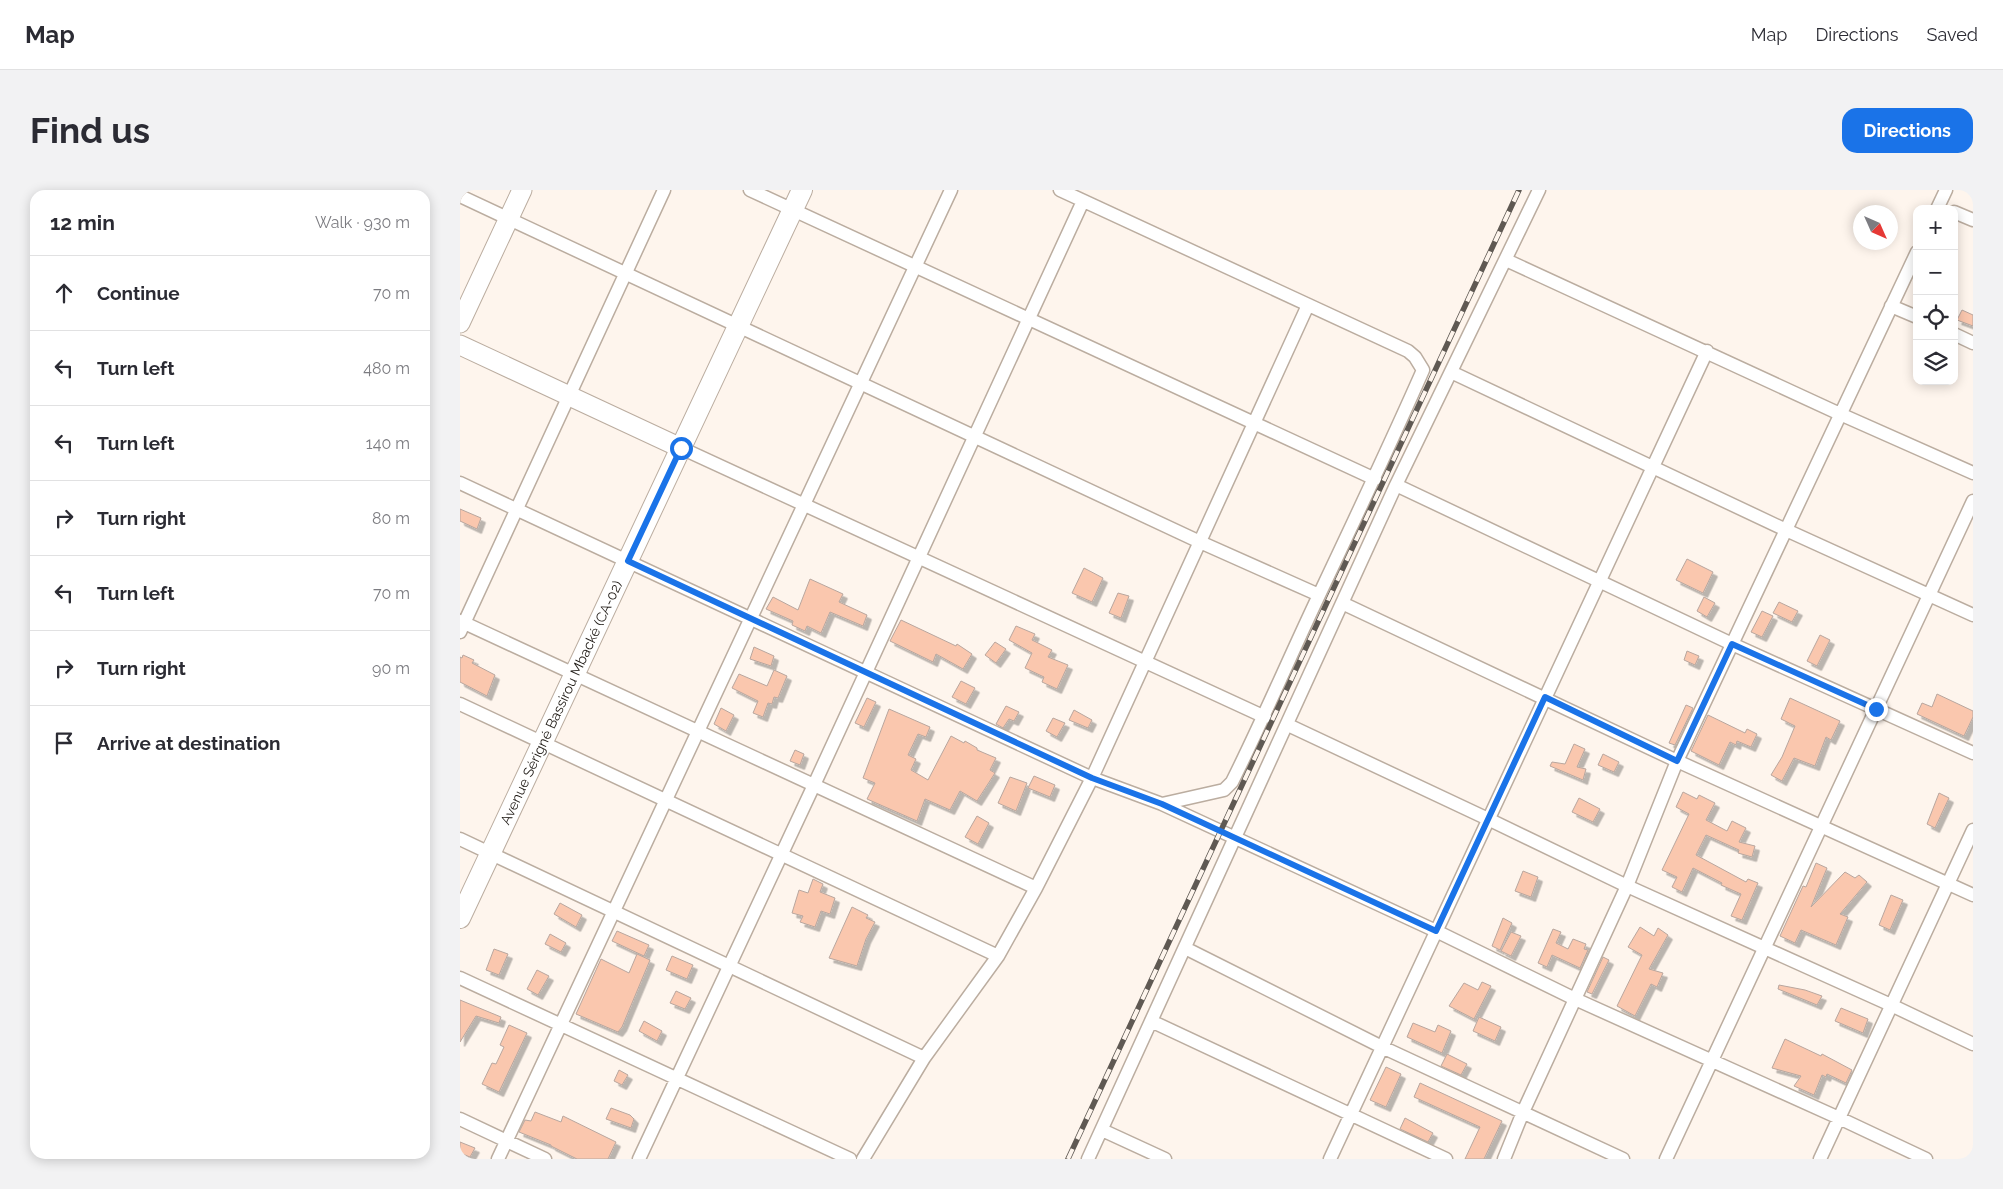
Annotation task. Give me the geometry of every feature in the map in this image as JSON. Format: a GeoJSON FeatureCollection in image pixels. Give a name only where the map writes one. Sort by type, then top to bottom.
{"type":"FeatureCollection","features":[{"type":"Feature","properties":{"kind":"main road","name":"Avenue Sérigné Bassirou Mbacké (CA-02)"},"geometry":{"type":"LineString","coordinates":[[460,918],[802,190]]}},
{"type":"Feature","properties":{"kind":"street"},"geometry":{"type":"LineString","coordinates":[[460,323],[522,190]]}},
{"type":"Feature","properties":{"kind":"street"},"geometry":{"type":"LineString","coordinates":[[664,190],[461,626],[574,674],[1036,888]]}},
{"type":"Feature","properties":{"kind":"street"},"geometry":{"type":"LineString","coordinates":[[750,190],[1375,479]]}},
{"type":"Feature","properties":{"kind":"street"},"geometry":{"type":"LineString","coordinates":[[498,1159],[951,190]]}},
{"type":"Feature","properties":{"kind":"street"},"geometry":{"type":"LineString","coordinates":[[1060,190],[1408,351],[1415,357],[1423,370],[1375,479],[1319,595],[1265,716],[1232,782],[1224,790],[1162,804]]}},
{"type":"Feature","properties":{"kind":"street"},"geometry":{"type":"LineString","coordinates":[[1088,1159],[1288,725],[1396,485],[1539,190]]}},
{"type":"Feature","properties":{"kind":"street"},"geometry":{"type":"LineString","coordinates":[[1942,205],[1946,190]]}},
{"type":"Feature","properties":{"kind":"street"},"geometry":{"type":"LineString","coordinates":[[460,196],[1200,542],[1319,595]]}},
{"type":"Feature","properties":{"kind":"street"},"geometry":{"type":"LineString","coordinates":[[639,1159],[780,854],[814,785],[1083,201]]}},
{"type":"Feature","properties":{"kind":"street"},"geometry":{"type":"LineString","coordinates":[[1958,214],[1973,220]]}},
{"type":"Feature","properties":{"kind":"street"},"geometry":{"type":"LineString","coordinates":[[1506,260],[1707,351],[1840,414],[1973,473]]}},
{"type":"Feature","properties":{"kind":"street"},"geometry":{"type":"LineString","coordinates":[[1504,1159],[1523,1112],[1627,886],[1677,761],[1913,260]]}},
{"type":"Feature","properties":{"kind":"street"},"geometry":{"type":"LineString","coordinates":[[863,1159],[924,1058],[998,956],[1036,888],[1092,778],[1308,305]]}},
{"type":"Feature","properties":{"kind":"street"},"geometry":{"type":"LineString","coordinates":[[1891,306],[1913,315]]}},
{"type":"Feature","properties":{"kind":"street"},"geometry":{"type":"LineString","coordinates":[[1958,336],[1973,343]]}},
{"type":"Feature","properties":{"kind":"street"},"geometry":{"type":"LineString","coordinates":[[460,345],[1265,716]]}},
{"type":"Feature","properties":{"kind":"street"},"geometry":{"type":"LineString","coordinates":[[1330,1159],[1707,351]]}},
{"type":"Feature","properties":{"kind":"street"},"geometry":{"type":"LineString","coordinates":[[1451,372],[1786,530],[1973,615]]}},
{"type":"Feature","properties":{"kind":"street"},"geometry":{"type":"LineString","coordinates":[[460,482],[1092,778],[1162,804],[1436,931],[1575,999],[1926,1159]]}},
{"type":"Feature","properties":{"kind":"street"},"geometry":{"type":"LineString","coordinates":[[1396,485],[1732,644],[1973,753]]}},
{"type":"Feature","properties":{"kind":"street"},"geometry":{"type":"LineString","coordinates":[[1666,1159],[1973,501]]}},
{"type":"Feature","properties":{"kind":"street"},"geometry":{"type":"LineString","coordinates":[[1342,602],[1677,761],[1973,895]]}},
{"type":"Feature","properties":{"kind":"street"},"geometry":{"type":"LineString","coordinates":[[460,704],[998,956]]}},
{"type":"Feature","properties":{"kind":"street"},"geometry":{"type":"LineString","coordinates":[[1288,725],[1627,886],[1973,1044]]}},
{"type":"Feature","properties":{"kind":"street"},"geometry":{"type":"LineString","coordinates":[[1820,1159],[1973,830]]}},
{"type":"Feature","properties":{"kind":"street"},"geometry":{"type":"LineString","coordinates":[[460,839],[924,1058]]}},
{"type":"Feature","properties":{"kind":"street"},"geometry":{"type":"LineString","coordinates":[[1185,948],[1382,1047],[1623,1159]]}},
{"type":"Feature","properties":{"kind":"street"},"geometry":{"type":"LineString","coordinates":[[460,978],[850,1159]]}},
{"type":"Feature","properties":{"kind":"street"},"geometry":{"type":"LineString","coordinates":[[1151,1021],[1446,1159]]}},
{"type":"Feature","properties":{"kind":"street"},"geometry":{"type":"LineString","coordinates":[[460,1119],[545,1159]]}},
{"type":"Feature","properties":{"kind":"street"},"geometry":{"type":"LineString","coordinates":[[1102,1130],[1165,1159]]}},
{"type":"Feature","properties":{"kind":"building"},"geometry":{"type":"Polygon","coordinates":[[[1962,310],[1973,315],[1973,326],[1958,320],[1962,310]]]}},
{"type":"Feature","properties":{"kind":"building"},"geometry":{"type":"Polygon","coordinates":[[[460,509],[481,518],[477,529],[460,521],[460,509]]]}},
{"type":"Feature","properties":{"kind":"building"},"geometry":{"type":"Polygon","coordinates":[[[1687,559],[1713,572],[1703,593],[1676,580],[1687,559]]]}},
{"type":"Feature","properties":{"kind":"building"},"geometry":{"type":"Polygon","coordinates":[[[1084,568],[1103,578],[1092,602],[1072,593],[1084,568]]]}},
{"type":"Feature","properties":{"kind":"building"},"geometry":{"type":"Polygon","coordinates":[[[810,579],[843,594],[839,602],[867,615],[863,626],[830,612],[821,633],[807,626],[805,631],[792,625],[793,621],[766,609],[773,597],[798,610],[810,579]]]}},
{"type":"Feature","properties":{"kind":"building"},"geometry":{"type":"Polygon","coordinates":[[[1118,593],[1129,596],[1121,618],[1109,613],[1118,593]]]}},
{"type":"Feature","properties":{"kind":"building"},"geometry":{"type":"Polygon","coordinates":[[[1704,597],[1715,603],[1707,617],[1697,611],[1704,597]]]}},
{"type":"Feature","properties":{"kind":"building"},"geometry":{"type":"Polygon","coordinates":[[[1779,602],[1798,611],[1792,622],[1773,613],[1779,602]]]}},
{"type":"Feature","properties":{"kind":"building"},"geometry":{"type":"Polygon","coordinates":[[[1762,611],[1773,616],[1762,637],[1751,632],[1762,611]]]}},
{"type":"Feature","properties":{"kind":"building"},"geometry":{"type":"Polygon","coordinates":[[[901,620],[956,646],[957,644],[972,654],[963,669],[936,654],[933,662],[890,641],[901,620]]]}},
{"type":"Feature","properties":{"kind":"building"},"geometry":{"type":"Polygon","coordinates":[[[1016,626],[1035,634],[1032,640],[1052,650],[1048,657],[1068,665],[1057,689],[1042,682],[1044,677],[1025,668],[1032,653],[1009,640],[1016,626]]]}},
{"type":"Feature","properties":{"kind":"building"},"geometry":{"type":"Polygon","coordinates":[[[1820,635],[1830,640],[1817,666],[1807,661],[1820,635]]]}},
{"type":"Feature","properties":{"kind":"building"},"geometry":{"type":"Polygon","coordinates":[[[995,642],[1006,649],[996,663],[985,655],[995,642]]]}},
{"type":"Feature","properties":{"kind":"building"},"geometry":{"type":"Polygon","coordinates":[[[754,647],[774,656],[771,666],[750,659],[754,647]]]}},
{"type":"Feature","properties":{"kind":"building"},"geometry":{"type":"Polygon","coordinates":[[[1687,651],[1699,656],[1695,665],[1684,660],[1687,651]]]}},
{"type":"Feature","properties":{"kind":"building"},"geometry":{"type":"Polygon","coordinates":[[[463,655],[474,660],[472,663],[495,675],[487,696],[460,682],[460,657],[462,658],[463,655]]]}},
{"type":"Feature","properties":{"kind":"building"},"geometry":{"type":"Polygon","coordinates":[[[774,670],[787,676],[778,698],[774,697],[772,704],[768,703],[763,717],[753,713],[758,701],[732,688],[739,674],[767,686],[774,670]]]}},
{"type":"Feature","properties":{"kind":"building"},"geometry":{"type":"Polygon","coordinates":[[[961,681],[975,688],[966,704],[952,697],[961,681]]]}},
{"type":"Feature","properties":{"kind":"building"},"geometry":{"type":"Polygon","coordinates":[[[1937,694],[1973,711],[1973,717],[1964,736],[1917,714],[1922,703],[1932,707],[1937,694]]]}},
{"type":"Feature","properties":{"kind":"building"},"geometry":{"type":"Polygon","coordinates":[[[867,698],[876,702],[864,727],[855,723],[867,698]]]}},
{"type":"Feature","properties":{"kind":"building"},"geometry":{"type":"Polygon","coordinates":[[[1790,698],[1840,721],[1831,740],[1826,737],[1815,766],[1794,758],[1782,781],[1771,775],[1782,757],[1795,726],[1781,719],[1790,698]]]}},
{"type":"Feature","properties":{"kind":"building"},"geometry":{"type":"Polygon","coordinates":[[[1686,705],[1693,708],[1675,745],[1669,743],[1686,705]]]}},
{"type":"Feature","properties":{"kind":"building"},"geometry":{"type":"Polygon","coordinates":[[[1006,706],[1019,712],[1014,721],[1009,719],[1003,728],[996,724],[1006,706]]]}},
{"type":"Feature","properties":{"kind":"building"},"geometry":{"type":"Polygon","coordinates":[[[721,708],[734,715],[726,731],[714,724],[721,708]]]}},
{"type":"Feature","properties":{"kind":"building"},"geometry":{"type":"Polygon","coordinates":[[[889,709],[930,727],[926,737],[918,734],[908,755],[916,759],[911,770],[928,780],[951,736],[964,743],[965,741],[977,748],[977,750],[996,758],[990,770],[995,773],[977,801],[960,791],[950,810],[925,799],[917,821],[867,799],[875,783],[863,778],[889,709]]]}},
{"type":"Feature","properties":{"kind":"building"},"geometry":{"type":"Polygon","coordinates":[[[1074,710],[1092,720],[1088,728],[1069,720],[1074,710]]]}},
{"type":"Feature","properties":{"kind":"building"},"geometry":{"type":"Polygon","coordinates":[[[1708,715],[1745,733],[1747,729],[1757,734],[1751,747],[1737,741],[1736,745],[1730,742],[1719,765],[1691,751],[1708,715]]]}},
{"type":"Feature","properties":{"kind":"building"},"geometry":{"type":"Polygon","coordinates":[[[1053,718],[1065,723],[1057,737],[1046,731],[1053,718]]]}},
{"type":"Feature","properties":{"kind":"building"},"geometry":{"type":"Polygon","coordinates":[[[1574,744],[1585,749],[1577,767],[1586,769],[1583,780],[1550,766],[1552,762],[1565,764],[1574,744]]]}},
{"type":"Feature","properties":{"kind":"building"},"geometry":{"type":"Polygon","coordinates":[[[795,750],[804,754],[800,765],[790,761],[795,750]]]}},
{"type":"Feature","properties":{"kind":"building"},"geometry":{"type":"Polygon","coordinates":[[[1603,754],[1619,762],[1614,772],[1598,765],[1603,754]]]}},
{"type":"Feature","properties":{"kind":"building"},"geometry":{"type":"Polygon","coordinates":[[[1034,776],[1055,785],[1050,797],[1028,788],[1034,776]]]}},
{"type":"Feature","properties":{"kind":"building"},"geometry":{"type":"Polygon","coordinates":[[[1010,777],[1027,783],[1016,811],[998,803],[1010,777]]]}},
{"type":"Feature","properties":{"kind":"building"},"geometry":{"type":"Polygon","coordinates":[[[1683,792],[1697,799],[1699,795],[1715,803],[1706,820],[1727,831],[1732,821],[1746,828],[1739,842],[1755,846],[1752,857],[1738,853],[1739,850],[1706,835],[1696,855],[1746,882],[1748,879],[1758,883],[1742,920],[1731,916],[1741,894],[1721,885],[1722,883],[1693,868],[1682,892],[1672,887],[1677,877],[1662,870],[1689,814],[1676,807],[1683,792]]]}},
{"type":"Feature","properties":{"kind":"building"},"geometry":{"type":"Polygon","coordinates":[[[1939,793],[1949,798],[1935,828],[1927,824],[1939,793]]]}},
{"type":"Feature","properties":{"kind":"building"},"geometry":{"type":"Polygon","coordinates":[[[1579,798],[1600,809],[1593,822],[1572,812],[1579,798]]]}},
{"type":"Feature","properties":{"kind":"building"},"geometry":{"type":"Polygon","coordinates":[[[977,816],[989,823],[978,844],[965,837],[977,816]]]}},
{"type":"Feature","properties":{"kind":"building"},"geometry":{"type":"Polygon","coordinates":[[[1816,863],[1827,868],[1811,907],[1845,872],[1855,878],[1859,875],[1867,882],[1840,914],[1848,917],[1836,945],[1801,930],[1795,943],[1780,936],[1803,886],[1806,887],[1816,863]]]}},
{"type":"Feature","properties":{"kind":"building"},"geometry":{"type":"Polygon","coordinates":[[[1523,871],[1538,877],[1531,897],[1515,891],[1523,871]]]}},
{"type":"Feature","properties":{"kind":"building"},"geometry":{"type":"Polygon","coordinates":[[[813,879],[823,884],[820,892],[835,898],[830,914],[821,911],[815,927],[800,922],[803,916],[792,913],[799,890],[808,893],[813,879]]]}},
{"type":"Feature","properties":{"kind":"building"},"geometry":{"type":"Polygon","coordinates":[[[1891,895],[1903,900],[1890,930],[1879,925],[1891,895]]]}},
{"type":"Feature","properties":{"kind":"building"},"geometry":{"type":"Polygon","coordinates":[[[560,903],[582,915],[576,927],[554,914],[560,903]]]}},
{"type":"Feature","properties":{"kind":"building"},"geometry":{"type":"Polygon","coordinates":[[[852,907],[868,915],[866,918],[875,922],[866,939],[857,966],[829,958],[852,907]]]}},
{"type":"Feature","properties":{"kind":"building"},"geometry":{"type":"Polygon","coordinates":[[[1503,918],[1512,923],[1500,950],[1492,946],[1503,918]]]}},
{"type":"Feature","properties":{"kind":"building"},"geometry":{"type":"Polygon","coordinates":[[[1640,927],[1654,936],[1658,928],[1668,935],[1649,969],[1663,973],[1657,987],[1651,984],[1635,1016],[1617,1006],[1642,955],[1628,947],[1640,927]]]}},
{"type":"Feature","properties":{"kind":"building"},"geometry":{"type":"Polygon","coordinates":[[[1553,929],[1561,932],[1556,943],[1568,949],[1573,939],[1586,944],[1584,949],[1588,950],[1580,968],[1552,955],[1547,967],[1538,963],[1553,929]]]}},
{"type":"Feature","properties":{"kind":"building"},"geometry":{"type":"Polygon","coordinates":[[[617,931],[649,945],[644,956],[612,941],[617,931]]]}},
{"type":"Feature","properties":{"kind":"building"},"geometry":{"type":"Polygon","coordinates":[[[1511,932],[1521,936],[1511,956],[1501,951],[1511,932]]]}},
{"type":"Feature","properties":{"kind":"building"},"geometry":{"type":"Polygon","coordinates":[[[550,934],[566,943],[561,952],[545,944],[550,934]]]}},
{"type":"Feature","properties":{"kind":"building"},"geometry":{"type":"Polygon","coordinates":[[[494,949],[508,954],[499,975],[486,970],[494,949]]]}},
{"type":"Feature","properties":{"kind":"building"},"geometry":{"type":"Polygon","coordinates":[[[637,954],[650,960],[622,1027],[618,1032],[576,1014],[601,959],[629,973],[637,954]]]}},
{"type":"Feature","properties":{"kind":"building"},"geometry":{"type":"Polygon","coordinates":[[[672,956],[693,965],[687,979],[666,970],[672,956]]]}},
{"type":"Feature","properties":{"kind":"building"},"geometry":{"type":"Polygon","coordinates":[[[1603,957],[1609,960],[1592,994],[1587,992],[1603,957]]]}},
{"type":"Feature","properties":{"kind":"building"},"geometry":{"type":"Polygon","coordinates":[[[537,970],[549,976],[538,995],[527,989],[537,970]]]}},
{"type":"Feature","properties":{"kind":"building"},"geometry":{"type":"Polygon","coordinates":[[[1482,982],[1491,986],[1474,1019],[1449,1006],[1464,983],[1478,990],[1482,982]]]}},
{"type":"Feature","properties":{"kind":"building"},"geometry":{"type":"Polygon","coordinates":[[[1779,985],[1805,990],[1822,996],[1817,1005],[1778,989],[1779,985]]]}},
{"type":"Feature","properties":{"kind":"building"},"geometry":{"type":"Polygon","coordinates":[[[676,991],[691,998],[685,1009],[670,1003],[676,991]]]}},
{"type":"Feature","properties":{"kind":"building"},"geometry":{"type":"Polygon","coordinates":[[[460,1000],[501,1017],[499,1023],[476,1016],[460,1042],[460,1000]]]}},
{"type":"Feature","properties":{"kind":"building"},"geometry":{"type":"Polygon","coordinates":[[[1841,1008],[1868,1019],[1863,1033],[1835,1021],[1841,1008]]]}},
{"type":"Feature","properties":{"kind":"building"},"geometry":{"type":"Polygon","coordinates":[[[1479,1017],[1501,1027],[1495,1041],[1473,1031],[1479,1017]]]}},
{"type":"Feature","properties":{"kind":"building"},"geometry":{"type":"Polygon","coordinates":[[[644,1021],[662,1031],[657,1041],[639,1031],[644,1021]]]}},
{"type":"Feature","properties":{"kind":"building"},"geometry":{"type":"Polygon","coordinates":[[[1413,1023],[1435,1032],[1438,1025],[1451,1031],[1442,1053],[1407,1037],[1413,1023]]]}},
{"type":"Feature","properties":{"kind":"building"},"geometry":{"type":"Polygon","coordinates":[[[509,1025],[527,1033],[499,1092],[482,1084],[492,1063],[496,1064],[504,1047],[500,1045],[509,1025]]]}},
{"type":"Feature","properties":{"kind":"building"},"geometry":{"type":"Polygon","coordinates":[[[1785,1039],[1821,1056],[1822,1054],[1852,1070],[1846,1083],[1827,1074],[1826,1077],[1822,1075],[1814,1095],[1794,1086],[1801,1076],[1772,1068],[1785,1039]]]}},
{"type":"Feature","properties":{"kind":"building"},"geometry":{"type":"Polygon","coordinates":[[[1447,1054],[1467,1064],[1461,1075],[1441,1066],[1447,1054]]]}},
{"type":"Feature","properties":{"kind":"building"},"geometry":{"type":"Polygon","coordinates":[[[1386,1067],[1401,1074],[1386,1107],[1370,1100],[1386,1067]]]}},
{"type":"Feature","properties":{"kind":"building"},"geometry":{"type":"Polygon","coordinates":[[[619,1070],[628,1075],[622,1085],[614,1081],[619,1070]]]}},
{"type":"Feature","properties":{"kind":"building"},"geometry":{"type":"Polygon","coordinates":[[[1420,1083],[1502,1121],[1484,1159],[1465,1159],[1480,1127],[1414,1097],[1420,1083]]]}},
{"type":"Feature","properties":{"kind":"building"},"geometry":{"type":"Polygon","coordinates":[[[611,1108],[630,1115],[634,1119],[631,1128],[606,1119],[611,1108]]]}},
{"type":"Feature","properties":{"kind":"building"},"geometry":{"type":"Polygon","coordinates":[[[535,1112],[561,1122],[563,1116],[616,1142],[608,1159],[577,1159],[551,1145],[519,1132],[525,1120],[531,1121],[535,1112]]]}},
{"type":"Feature","properties":{"kind":"building"},"geometry":{"type":"Polygon","coordinates":[[[1405,1118],[1433,1133],[1428,1142],[1400,1129],[1405,1118]]]}},
{"type":"Feature","properties":{"kind":"building"},"geometry":{"type":"Polygon","coordinates":[[[460,1142],[475,1148],[470,1157],[460,1153],[460,1142]]]}},
{"type":"Feature","properties":{"kind":"railway"},"geometry":{"type":"LineString","coordinates":[[1068,1159],[1519,190]]}},
{"type":"Feature","properties":{"kind":"route"},"geometry":{"type":"LineString","coordinates":[[681,448],[628,561],[1092,778],[1162,804],[1436,931],[1545,697],[1677,761],[1732,644],[1876,709]]}}]}
